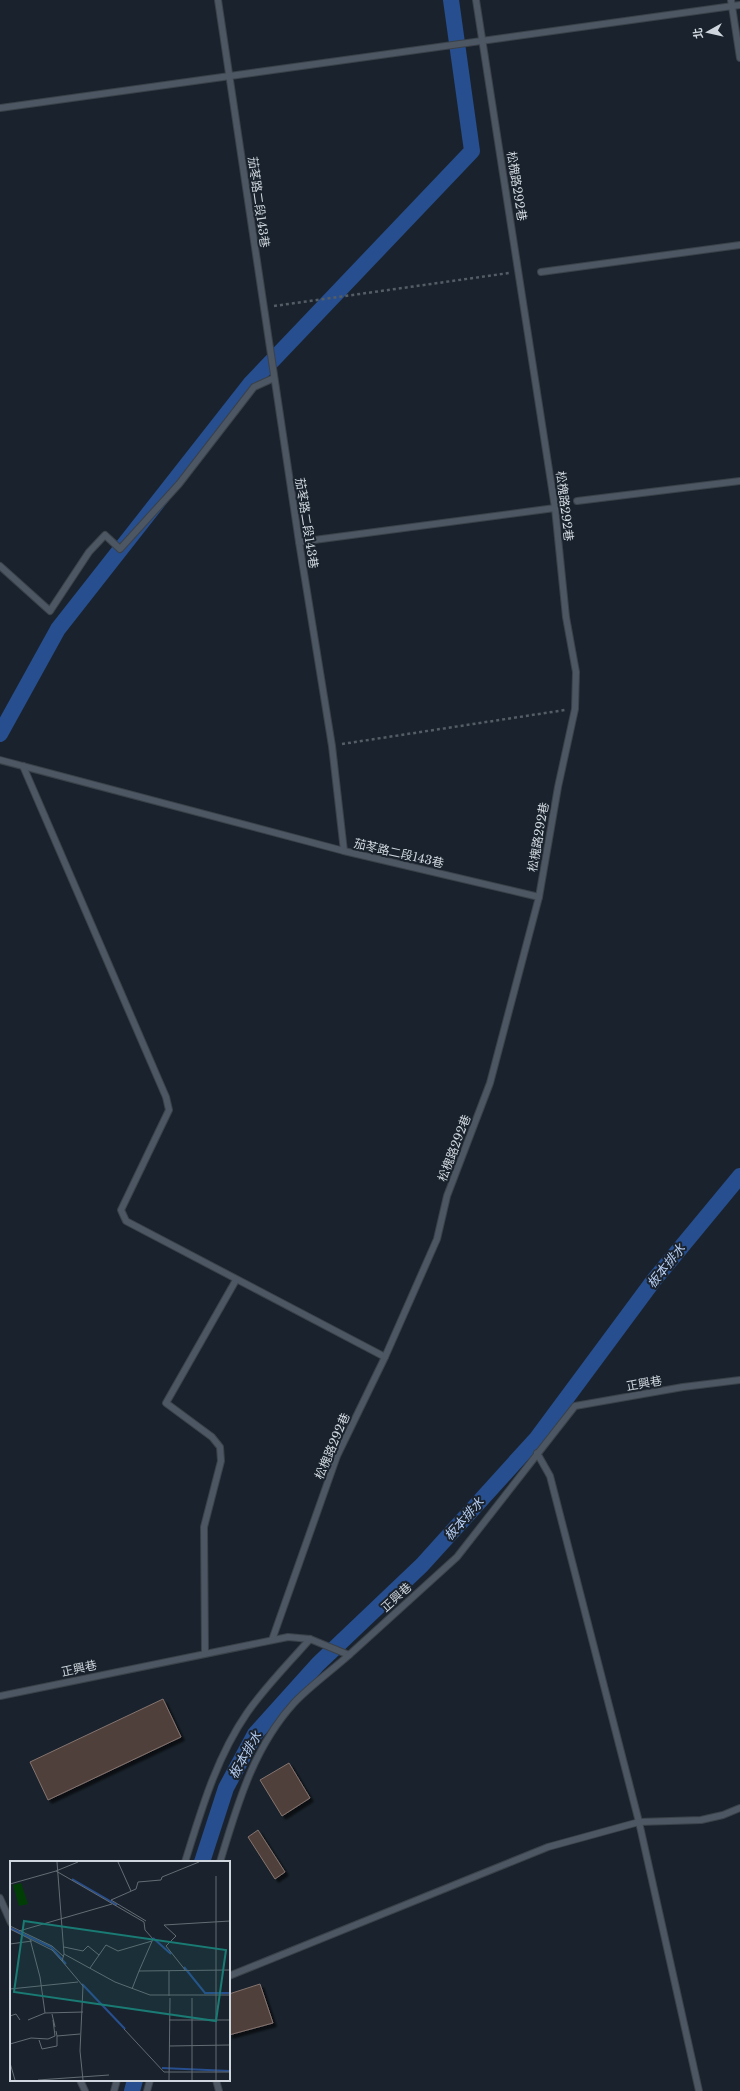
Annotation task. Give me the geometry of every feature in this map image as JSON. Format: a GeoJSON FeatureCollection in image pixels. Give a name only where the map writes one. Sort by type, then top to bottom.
{"type":"FeatureCollection","features":[{"type":"Feature","properties":{"kind":"lane","name":"茄苳路二段143巷"},"geometry":{"type":"LineString","coordinates":[[218,0],[299,542],[332,746],[344,851],[539,897]]}},
{"type":"Feature","properties":{"kind":"lane","name":"松槐路292巷"},"geometry":{"type":"LineString","coordinates":[[272,1640],[337,1456],[385,1357],[437,1239],[447,1196],[490,1083],[539,897],[558,787],[575,709],[576,672],[566,617],[555,508],[476,0]]}},
{"type":"Feature","properties":{"kind":"lane"},"geometry":{"type":"LineString","coordinates":[[0,108],[732,3],[740,4]]}},
{"type":"Feature","properties":{"kind":"lane"},"geometry":{"type":"LineString","coordinates":[[732,3],[740,58]]}},
{"type":"Feature","properties":{"kind":"lane"},"geometry":{"type":"LineString","coordinates":[[541,272],[740,245]]}},
{"type":"Feature","properties":{"kind":"lane"},"geometry":{"type":"LineString","coordinates":[[0,566],[50,612],[89,552],[105,535],[120,549],[180,484],[254,387],[274,378]]}},
{"type":"Feature","properties":{"kind":"lane"},"geometry":{"type":"LineString","coordinates":[[577,501],[740,481]]}},
{"type":"Feature","properties":{"kind":"lane"},"geometry":{"type":"LineString","coordinates":[[299,542],[555,508]]}},
{"type":"Feature","properties":{"kind":"lane"},"geometry":{"type":"LineString","coordinates":[[0,760],[344,851]]}},
{"type":"Feature","properties":{"kind":"lane"},"geometry":{"type":"LineString","coordinates":[[23,766],[166,1097],[169,1110],[121,1210],[126,1221],[385,1357]]}},
{"type":"Feature","properties":{"kind":"lane"},"geometry":{"type":"LineString","coordinates":[[205,1653],[204,1527],[221,1461],[220,1447],[212,1437],[166,1403],[236,1280]]}},
{"type":"Feature","properties":{"kind":"lane","name":"正興巷"},"geometry":{"type":"LineString","coordinates":[[0,1696],[288,1637],[310,1639],[349,1655],[457,1557],[575,1406],[683,1387],[740,1380]]}},
{"type":"Feature","properties":{"kind":"lane"},"geometry":{"type":"LineString","coordinates":[[537,1453],[550,1476],[639,1822],[699,2091]]}},
{"type":"Feature","properties":{"kind":"lane"},"geometry":{"type":"LineString","coordinates":[[185,1861],[216,1770],[237,1729],[256,1700],[310,1639]]}},
{"type":"Feature","properties":{"kind":"lane"},"geometry":{"type":"LineString","coordinates":[[220,1861],[242,1791],[251,1770],[271,1733],[295,1703],[349,1655]]}},
{"type":"Feature","properties":{"kind":"lane"},"geometry":{"type":"LineString","coordinates":[[230,1976],[548,1847],[639,1822],[701,1820],[723,1815],[740,1808]]}},
{"type":"Feature","properties":{"kind":"lane"},"geometry":{"type":"LineString","coordinates":[[0,1898],[10,1921]]}},
{"type":"Feature","properties":{"kind":"lane"},"geometry":{"type":"LineString","coordinates":[[80,2081],[85,2091]]}},
{"type":"Feature","properties":{"kind":"lane"},"geometry":{"type":"LineString","coordinates":[[114,2091],[117,2081]]}},
{"type":"Feature","properties":{"kind":"lane"},"geometry":{"type":"LineString","coordinates":[[147,2091],[150,2081]]}},
{"type":"Feature","properties":{"kind":"lane"},"geometry":{"type":"LineString","coordinates":[[216,2081],[219,2091]]}},
{"type":"Feature","properties":{"kind":"path"},"geometry":{"type":"LineString","coordinates":[[264,308],[519,271]]}},
{"type":"Feature","properties":{"kind":"path"},"geometry":{"type":"LineString","coordinates":[[332,746],[575,709]]}},
{"type":"Feature","properties":{"kind":"building"},"geometry":{"type":"Polygon","coordinates":[[[163,1699],[181,1737],[48,1800],[30,1762],[163,1699]]]}},
{"type":"Feature","properties":{"kind":"building"},"geometry":{"type":"Polygon","coordinates":[[[289,1763],[310,1798],[282,1816],[260,1780],[289,1763]]]}},
{"type":"Feature","properties":{"kind":"building"},"geometry":{"type":"Polygon","coordinates":[[[258,1830],[285,1872],[275,1879],[248,1837],[258,1830]]]}},
{"type":"Feature","properties":{"kind":"building"},"geometry":{"type":"Polygon","coordinates":[[[260,1984],[273,2023],[230,2035],[230,1994],[260,1984]]]}},
{"type":"Feature","properties":{"kind":"waterway"},"geometry":{"type":"LineString","coordinates":[[0,734],[58,629],[251,383],[472,151],[451,0]]}},
{"type":"Feature","properties":{"kind":"waterway","name":"板本排水"},"geometry":{"type":"LineString","coordinates":[[202,1861],[226,1788],[255,1734],[318,1664],[422,1565],[537,1438],[654,1280],[740,1176]]}},
{"type":"Feature","properties":{"kind":"waterway","name":"板本排水"},"geometry":{"type":"LineString","coordinates":[[132,2091],[135,2081]]}}]}
